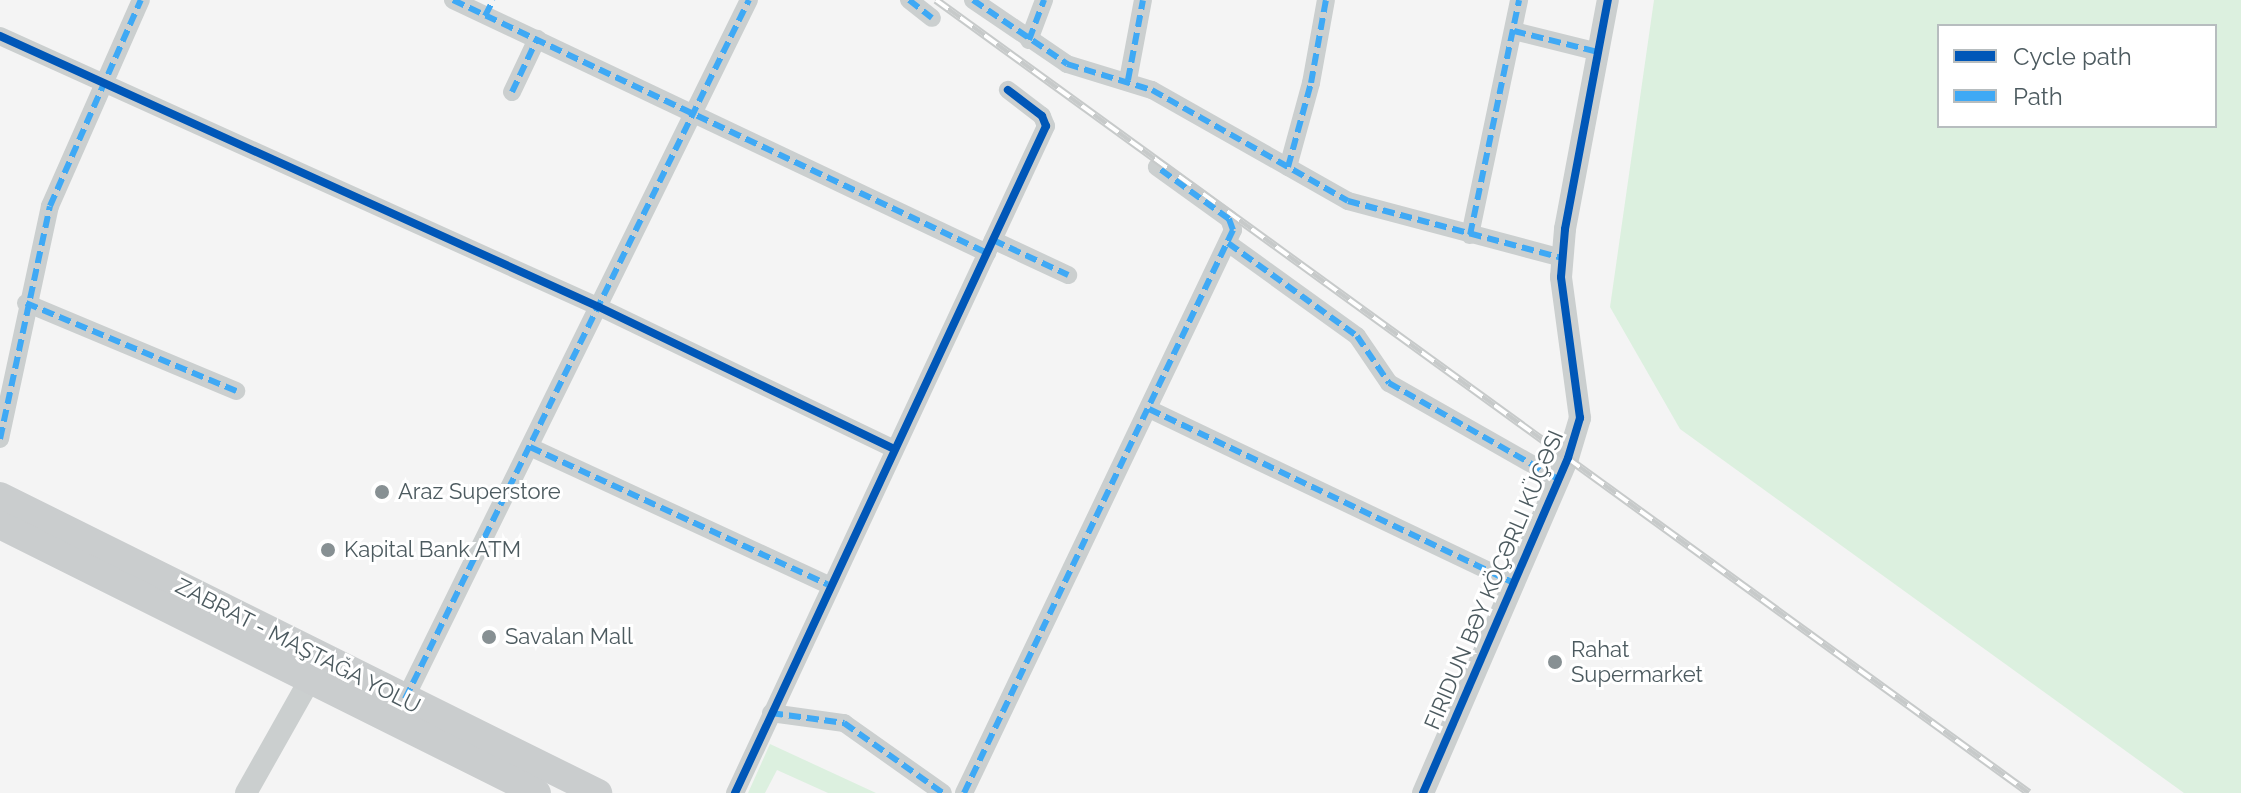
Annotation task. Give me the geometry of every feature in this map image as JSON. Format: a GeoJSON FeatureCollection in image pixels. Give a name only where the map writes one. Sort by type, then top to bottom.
{"type":"FeatureCollection","features":[{"type":"Feature","properties":{"kind":"main road","name":"ZABRAT - MAŞTAĞA YOLU"},"geometry":{"type":"LineString","coordinates":[[0,496],[598,793]]}},
{"type":"Feature","properties":{"kind":"main road"},"geometry":{"type":"LineString","coordinates":[[0,525],[308,683],[537,793]]}},
{"type":"Feature","properties":{"kind":"main road"},"geometry":{"type":"LineString","coordinates":[[308,683],[322,657]]}},
{"type":"Feature","properties":{"kind":"street"},"geometry":{"type":"LineString","coordinates":[[0,439],[26,303],[50,206],[141,0]]}},
{"type":"Feature","properties":{"kind":"street"},"geometry":{"type":"LineString","coordinates":[[453,0],[489,8],[537,39],[990,246],[1068,275]]}},
{"type":"Feature","properties":{"kind":"street"},"geometry":{"type":"LineString","coordinates":[[405,699],[599,307],[692,110],[749,0]]}},
{"type":"Feature","properties":{"kind":"street"},"geometry":{"type":"LineString","coordinates":[[909,0],[932,18]]}},
{"type":"Feature","properties":{"kind":"street"},"geometry":{"type":"LineString","coordinates":[[973,0],[1067,64],[1128,80],[1366,208],[1562,258]]}},
{"type":"Feature","properties":{"kind":"street"},"geometry":{"type":"LineString","coordinates":[[1029,40],[1044,0]]}},
{"type":"Feature","properties":{"kind":"street"},"geometry":{"type":"LineString","coordinates":[[1128,80],[1143,0]]}},
{"type":"Feature","properties":{"kind":"street"},"geometry":{"type":"LineString","coordinates":[[1288,167],[1311,83],[1326,0]]}},
{"type":"Feature","properties":{"kind":"street"},"geometry":{"type":"LineString","coordinates":[[1470,235],[1519,0]]}},
{"type":"Feature","properties":{"kind":"street","name":"FIRIDUN BƏY KÖÇƏRLI KÜÇƏSI"},"geometry":{"type":"LineString","coordinates":[[1423,793],[1558,479],[1580,418],[1561,294],[1562,258],[1608,0]]}},
{"type":"Feature","properties":{"kind":"street"},"geometry":{"type":"LineString","coordinates":[[1514,31],[1598,52]]}},
{"type":"Feature","properties":{"kind":"street"},"geometry":{"type":"LineString","coordinates":[[0,36],[599,307],[892,448]]}},
{"type":"Feature","properties":{"kind":"street"},"geometry":{"type":"LineString","coordinates":[[512,92],[537,39]]}},
{"type":"Feature","properties":{"kind":"street"},"geometry":{"type":"LineString","coordinates":[[735,793],[828,585],[1046,126],[1042,116],[1008,90]]}},
{"type":"Feature","properties":{"kind":"street"},"geometry":{"type":"LineString","coordinates":[[964,793],[1228,243],[1233,224],[1229,219],[1157,167]]}},
{"type":"Feature","properties":{"kind":"street"},"geometry":{"type":"LineString","coordinates":[[1228,243],[1357,336],[1389,383],[1558,479]]}},
{"type":"Feature","properties":{"kind":"street"},"geometry":{"type":"LineString","coordinates":[[26,303],[236,391]]}},
{"type":"Feature","properties":{"kind":"street"},"geometry":{"type":"LineString","coordinates":[[1149,409],[1513,583]]}},
{"type":"Feature","properties":{"kind":"street"},"geometry":{"type":"LineString","coordinates":[[530,447],[828,585]]}},
{"type":"Feature","properties":{"kind":"street"},"geometry":{"type":"LineString","coordinates":[[246,793],[308,683]]}},
{"type":"Feature","properties":{"kind":"street"},"geometry":{"type":"LineString","coordinates":[[771,713],[844,723],[943,793]]}},
{"type":"Feature","properties":{"kind":"green space"},"geometry":{"type":"Polygon","coordinates":[[[1654,0],[2241,0],[2241,793],[2184,793],[1680,429],[1610,307],[1654,0]]]}},
{"type":"Feature","properties":{"kind":"green space"},"geometry":{"type":"Polygon","coordinates":[[[770,744],[876,793],[828,793],[777,770],[765,793],[748,793],[770,744]]]}},
{"type":"Feature","properties":{"kind":"railway"},"geometry":{"type":"LineString","coordinates":[[936,0],[2029,793]]}},
{"type":"Feature","properties":{"kind":"marked path"},"geometry":{"type":"LineString","coordinates":[[0,439],[50,206],[141,0]]}},
{"type":"Feature","properties":{"kind":"marked path"},"geometry":{"type":"LineString","coordinates":[[453,0],[987,253]]}},
{"type":"Feature","properties":{"kind":"marked path"},"geometry":{"type":"LineString","coordinates":[[485,16],[493,0]]}},
{"type":"Feature","properties":{"kind":"marked path"},"geometry":{"type":"LineString","coordinates":[[405,699],[749,0]]}},
{"type":"Feature","properties":{"kind":"marked path"},"geometry":{"type":"LineString","coordinates":[[909,0],[932,18]]}},
{"type":"Feature","properties":{"kind":"marked path"},"geometry":{"type":"LineString","coordinates":[[973,0],[1067,64],[1152,90],[1348,201],[1562,258]]}},
{"type":"Feature","properties":{"kind":"marked path"},"geometry":{"type":"LineString","coordinates":[[1029,40],[1044,0]]}},
{"type":"Feature","properties":{"kind":"marked path"},"geometry":{"type":"LineString","coordinates":[[1128,80],[1143,0]]}},
{"type":"Feature","properties":{"kind":"marked path"},"geometry":{"type":"LineString","coordinates":[[1288,167],[1311,83],[1326,0]]}},
{"type":"Feature","properties":{"kind":"marked path"},"geometry":{"type":"LineString","coordinates":[[1470,235],[1519,0]]}},
{"type":"Feature","properties":{"kind":"marked path"},"geometry":{"type":"LineString","coordinates":[[1514,31],[1598,52]]}},
{"type":"Feature","properties":{"kind":"marked path"},"geometry":{"type":"LineString","coordinates":[[512,92],[537,39]]}},
{"type":"Feature","properties":{"kind":"marked path"},"geometry":{"type":"LineString","coordinates":[[964,793],[1233,230],[1229,219],[1157,167]]}},
{"type":"Feature","properties":{"kind":"marked path"},"geometry":{"type":"LineString","coordinates":[[993,240],[1068,275]]}},
{"type":"Feature","properties":{"kind":"marked path"},"geometry":{"type":"LineString","coordinates":[[1228,243],[1357,336],[1389,383],[1558,479]]}},
{"type":"Feature","properties":{"kind":"marked path"},"geometry":{"type":"LineString","coordinates":[[26,303],[236,391]]}},
{"type":"Feature","properties":{"kind":"marked path"},"geometry":{"type":"LineString","coordinates":[[1149,409],[1513,583]]}},
{"type":"Feature","properties":{"kind":"marked path"},"geometry":{"type":"LineString","coordinates":[[530,447],[828,585]]}},
{"type":"Feature","properties":{"kind":"marked path"},"geometry":{"type":"LineString","coordinates":[[771,713],[844,723],[943,793]]}},
{"type":"Feature","properties":{"kind":"cycle path"},"geometry":{"type":"LineString","coordinates":[[1423,793],[1568,458],[1580,418],[1561,277],[1565,229],[1608,0]]}},
{"type":"Feature","properties":{"kind":"cycle path"},"geometry":{"type":"LineString","coordinates":[[0,36],[599,307],[892,448]]}},
{"type":"Feature","properties":{"kind":"cycle path"},"geometry":{"type":"LineString","coordinates":[[735,793],[1046,126],[1042,116],[1008,90]]}},
{"type":"Feature","properties":{"kind":"place","name":"Araz Superstore"},"geometry":{"type":"Point","coordinates":[382,492]}},
{"type":"Feature","properties":{"kind":"place","name":"Kapital Bank ATM"},"geometry":{"type":"Point","coordinates":[328,550]}},
{"type":"Feature","properties":{"kind":"place","name":"Savalan Mall"},"geometry":{"type":"Point","coordinates":[489,637]}},
{"type":"Feature","properties":{"kind":"place","name":"Rahat Supermarket"},"geometry":{"type":"Point","coordinates":[1555,662]}}]}
